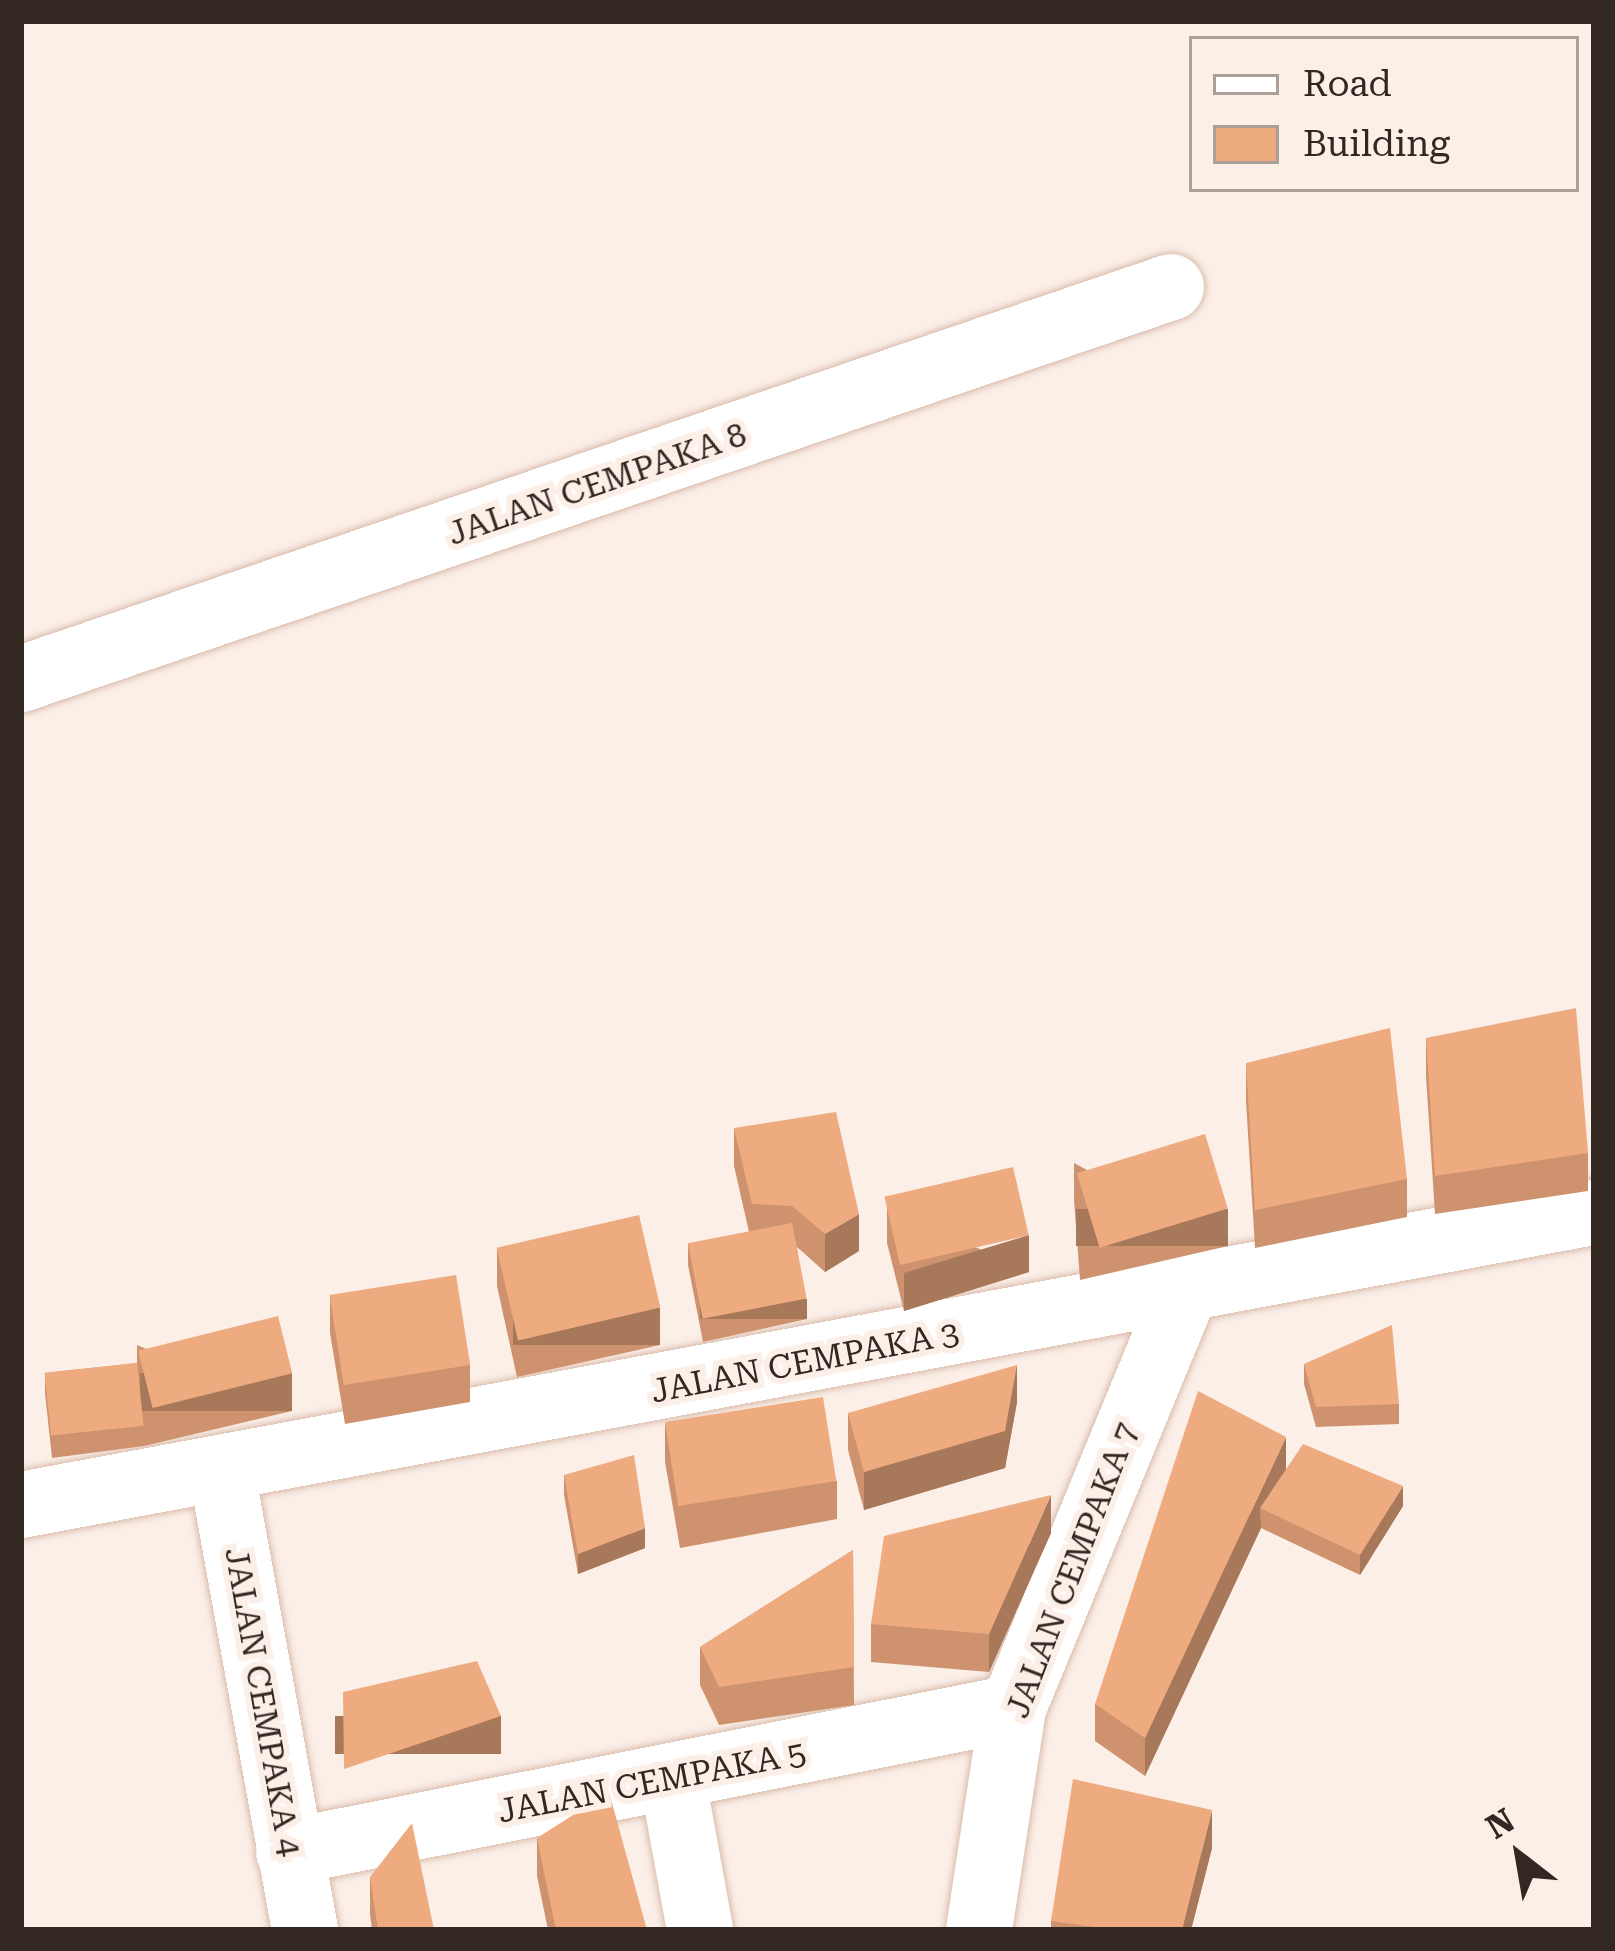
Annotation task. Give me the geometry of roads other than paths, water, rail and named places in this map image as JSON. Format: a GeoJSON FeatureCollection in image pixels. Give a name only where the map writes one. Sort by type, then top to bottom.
{"type":"FeatureCollection","features":[{"type":"Feature","properties":{"kind":"street","name":"JALAN CEMPAKA 8"},"geometry":{"type":"LineString","coordinates":[[21,679],[1171,287]]}},
{"type":"Feature","properties":{"kind":"street","name":"JALAN CEMPAKA 3"},"geometry":{"type":"LineString","coordinates":[[21,1504],[222,1473],[1588,1214]]}},
{"type":"Feature","properties":{"kind":"street","name":"JALAN CEMPAKA 7"},"geometry":{"type":"LineString","coordinates":[[979,1930],[1013,1708],[1185,1290]]}},
{"type":"Feature","properties":{"kind":"street","name":"JALAN CEMPAKA 4"},"geometry":{"type":"LineString","coordinates":[[222,1473],[305,1930]]}},
{"type":"Feature","properties":{"kind":"street","name":"JALAN CEMPAKA 5"},"geometry":{"type":"LineString","coordinates":[[289,1852],[673,1780],[1013,1708]]}},
{"type":"Feature","properties":{"kind":"street"},"geometry":{"type":"LineString","coordinates":[[673,1780],[700,1930]]}}]}
